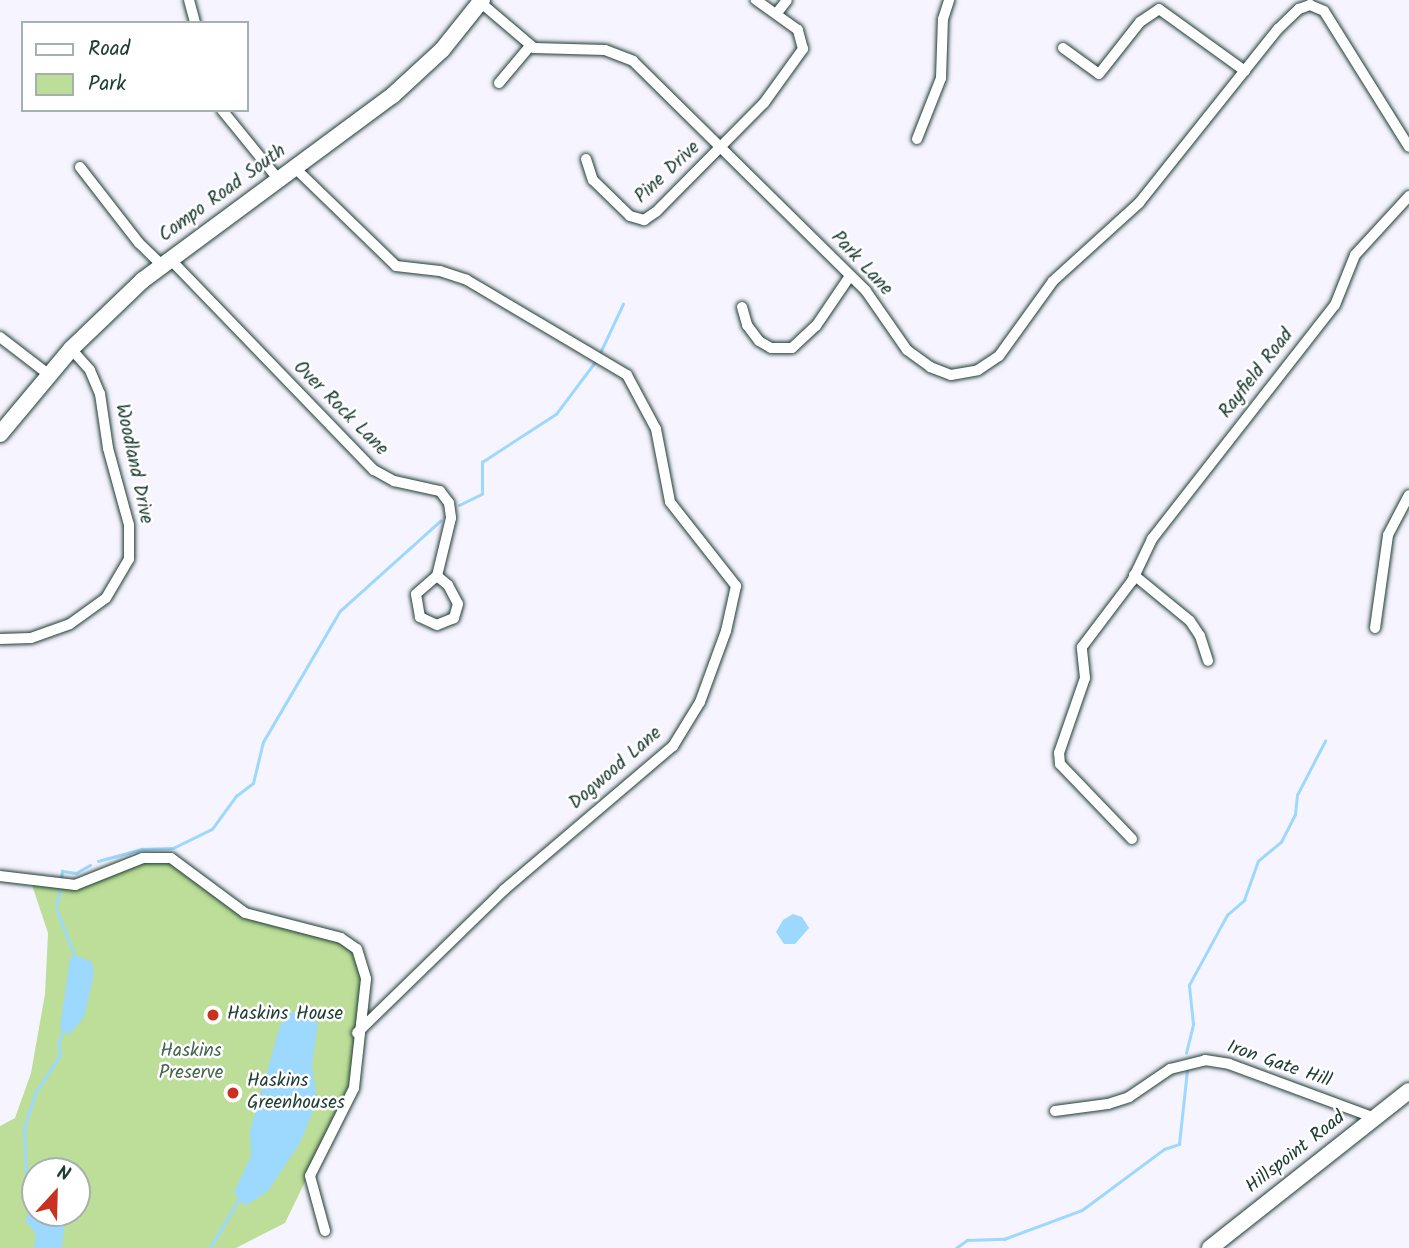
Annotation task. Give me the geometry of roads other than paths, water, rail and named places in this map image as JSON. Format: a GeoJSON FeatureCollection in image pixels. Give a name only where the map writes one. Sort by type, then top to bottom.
{"type":"FeatureCollection","features":[{"type":"Feature","properties":{"kind":"main road","name":"Compo Road South"},"geometry":{"type":"LineString","coordinates":[[0,434],[71,349],[165,261],[295,168],[413,78],[481,1]]}},
{"type":"Feature","properties":{"kind":"main road","name":"Hillspoint Road"},"geometry":{"type":"LineString","coordinates":[[1210,1248],[1409,1091]]}},
{"type":"Feature","properties":{"kind":"street"},"geometry":{"type":"LineString","coordinates":[[189,0],[194,21]]}},
{"type":"Feature","properties":{"kind":"street"},"geometry":{"type":"LineString","coordinates":[[755,0],[777,13],[787,0]]}},
{"type":"Feature","properties":{"kind":"street"},"geometry":{"type":"LineString","coordinates":[[917,139],[941,78],[943,19],[949,0]]}},
{"type":"Feature","properties":{"kind":"street"},"geometry":{"type":"LineString","coordinates":[[481,1],[530,46],[499,83]]}},
{"type":"Feature","properties":{"kind":"street","name":"Park Lane"},"geometry":{"type":"LineString","coordinates":[[530,46],[552,52],[605,50],[625,56],[850,276],[875,302],[900,342],[924,364],[954,375],[985,367],[1003,351],[1066,267],[1139,203],[1245,71],[1299,9],[1310,5],[1324,10],[1409,147]]}},
{"type":"Feature","properties":{"kind":"street"},"geometry":{"type":"LineString","coordinates":[[1063,48],[1099,74],[1140,22],[1159,9],[1245,71]]}},
{"type":"Feature","properties":{"kind":"street","name":"Pine Drive"},"geometry":{"type":"LineString","coordinates":[[586,159],[593,180],[630,216],[644,220],[720,147],[776,87],[803,44],[798,30],[777,13]]}},
{"type":"Feature","properties":{"kind":"street"},"geometry":{"type":"LineString","coordinates":[[224,112],[278,179]]}},
{"type":"Feature","properties":{"kind":"street","name":"Over Rock Lane"},"geometry":{"type":"LineString","coordinates":[[80,167],[165,261],[374,470],[394,481],[440,491],[449,503],[451,517],[437,576],[422,585],[416,606],[426,622],[437,625],[454,618],[458,604],[449,585],[437,576]]}},
{"type":"Feature","properties":{"kind":"street","name":"Dogwood Lane"},"geometry":{"type":"LineString","coordinates":[[295,168],[396,266],[440,271],[467,280],[627,375],[649,408],[656,429],[670,502],[736,586],[729,620],[700,702],[673,746],[504,890],[357,1033]]}},
{"type":"Feature","properties":{"kind":"street","name":"Rayfield Road"},"geometry":{"type":"LineString","coordinates":[[1132,839],[1075,784],[1060,764],[1059,753],[1082,691],[1082,647],[1134,575],[1152,539],[1335,305],[1355,256],[1409,196]]}},
{"type":"Feature","properties":{"kind":"street"},"geometry":{"type":"LineString","coordinates":[[742,307],[747,325],[759,341],[771,348],[792,348],[816,326],[850,276]]}},
{"type":"Feature","properties":{"kind":"street"},"geometry":{"type":"LineString","coordinates":[[0,337],[48,374]]}},
{"type":"Feature","properties":{"kind":"street","name":"Woodland Drive"},"geometry":{"type":"LineString","coordinates":[[0,639],[31,638],[70,624],[111,592],[129,559],[129,525],[108,448],[100,394],[90,370],[71,349]]}},
{"type":"Feature","properties":{"kind":"street"},"geometry":{"type":"LineString","coordinates":[[1375,628],[1388,535],[1409,495]]}},
{"type":"Feature","properties":{"kind":"street"},"geometry":{"type":"LineString","coordinates":[[1134,575],[1190,621],[1200,636],[1208,662]]}},
{"type":"Feature","properties":{"kind":"street"},"geometry":{"type":"LineString","coordinates":[[0,876],[75,885],[143,858],[172,858],[245,913],[350,942],[366,968],[365,995],[357,1033],[354,1088],[310,1176],[325,1231]]}},
{"type":"Feature","properties":{"kind":"street"},"geometry":{"type":"LineString","coordinates":[[365,995],[386,1007]]}},
{"type":"Feature","properties":{"kind":"street","name":"Iron Gate Hill"},"geometry":{"type":"LineString","coordinates":[[1055,1111],[1119,1101],[1170,1069],[1205,1060],[1229,1064],[1375,1118]]}},
{"type":"Feature","properties":{"kind":"water"},"geometry":{"type":"Polygon","coordinates":[[[793,914],[802,917],[809,928],[795,944],[784,944],[776,932],[783,920],[793,914]]]}},
{"type":"Feature","properties":{"kind":"water"},"geometry":{"type":"Polygon","coordinates":[[[75,955],[92,962],[94,974],[84,1017],[69,1035],[60,1028],[70,958],[75,955]]]}},
{"type":"Feature","properties":{"kind":"water"},"geometry":{"type":"Polygon","coordinates":[[[289,1012],[305,1013],[318,1023],[312,1065],[317,1102],[300,1143],[268,1191],[245,1206],[234,1192],[251,1156],[250,1131],[280,1026],[289,1012]]]}},
{"type":"Feature","properties":{"kind":"water"},"geometry":{"type":"Polygon","coordinates":[[[30,1227],[64,1227],[62,1248],[34,1248],[36,1234],[30,1227]]]}},
{"type":"Feature","properties":{"kind":"waterway"},"geometry":{"type":"LineString","coordinates":[[600,353],[623,304]]}},
{"type":"Feature","properties":{"kind":"waterway"},"geometry":{"type":"LineString","coordinates":[[459,505],[482,494],[482,462],[556,414],[595,362]]}},
{"type":"Feature","properties":{"kind":"waterway"},"geometry":{"type":"LineString","coordinates":[[98,861],[142,849],[173,848],[212,829],[236,796],[253,783],[263,742],[340,611],[440,521]]}},
{"type":"Feature","properties":{"kind":"waterway"},"geometry":{"type":"LineString","coordinates":[[1186,1053],[1193,1024],[1189,985],[1227,915],[1244,900],[1258,861],[1281,842],[1295,814],[1297,795],[1325,741]]}},
{"type":"Feature","properties":{"kind":"waterway"},"geometry":{"type":"LineString","coordinates":[[61,879],[62,871],[76,873],[90,865]]}},
{"type":"Feature","properties":{"kind":"waterway"},"geometry":{"type":"LineString","coordinates":[[56,906],[60,890]]}},
{"type":"Feature","properties":{"kind":"waterway"},"geometry":{"type":"LineString","coordinates":[[57,910],[75,956]]}},
{"type":"Feature","properties":{"kind":"waterway"},"geometry":{"type":"LineString","coordinates":[[25,1157],[24,1128],[36,1092],[60,1055],[58,1043],[64,1028]]}},
{"type":"Feature","properties":{"kind":"waterway"},"geometry":{"type":"LineString","coordinates":[[956,1248],[967,1240],[1004,1239],[1082,1210],[1164,1149],[1179,1144],[1187,1070]]}},
{"type":"Feature","properties":{"kind":"waterway"},"geometry":{"type":"LineString","coordinates":[[210,1248],[239,1199]]}},
{"type":"Feature","properties":{"kind":"place","name":"Haskins House"},"geometry":{"type":"Point","coordinates":[213,1015]}},
{"type":"Feature","properties":{"kind":"place","name":"Haskins Greenhouses"},"geometry":{"type":"Point","coordinates":[233,1093]}},
{"type":"Feature","properties":{"kind":"park label","name":"Haskins Preserve"},"geometry":{"type":"Point","coordinates":[191,1063]}}]}
